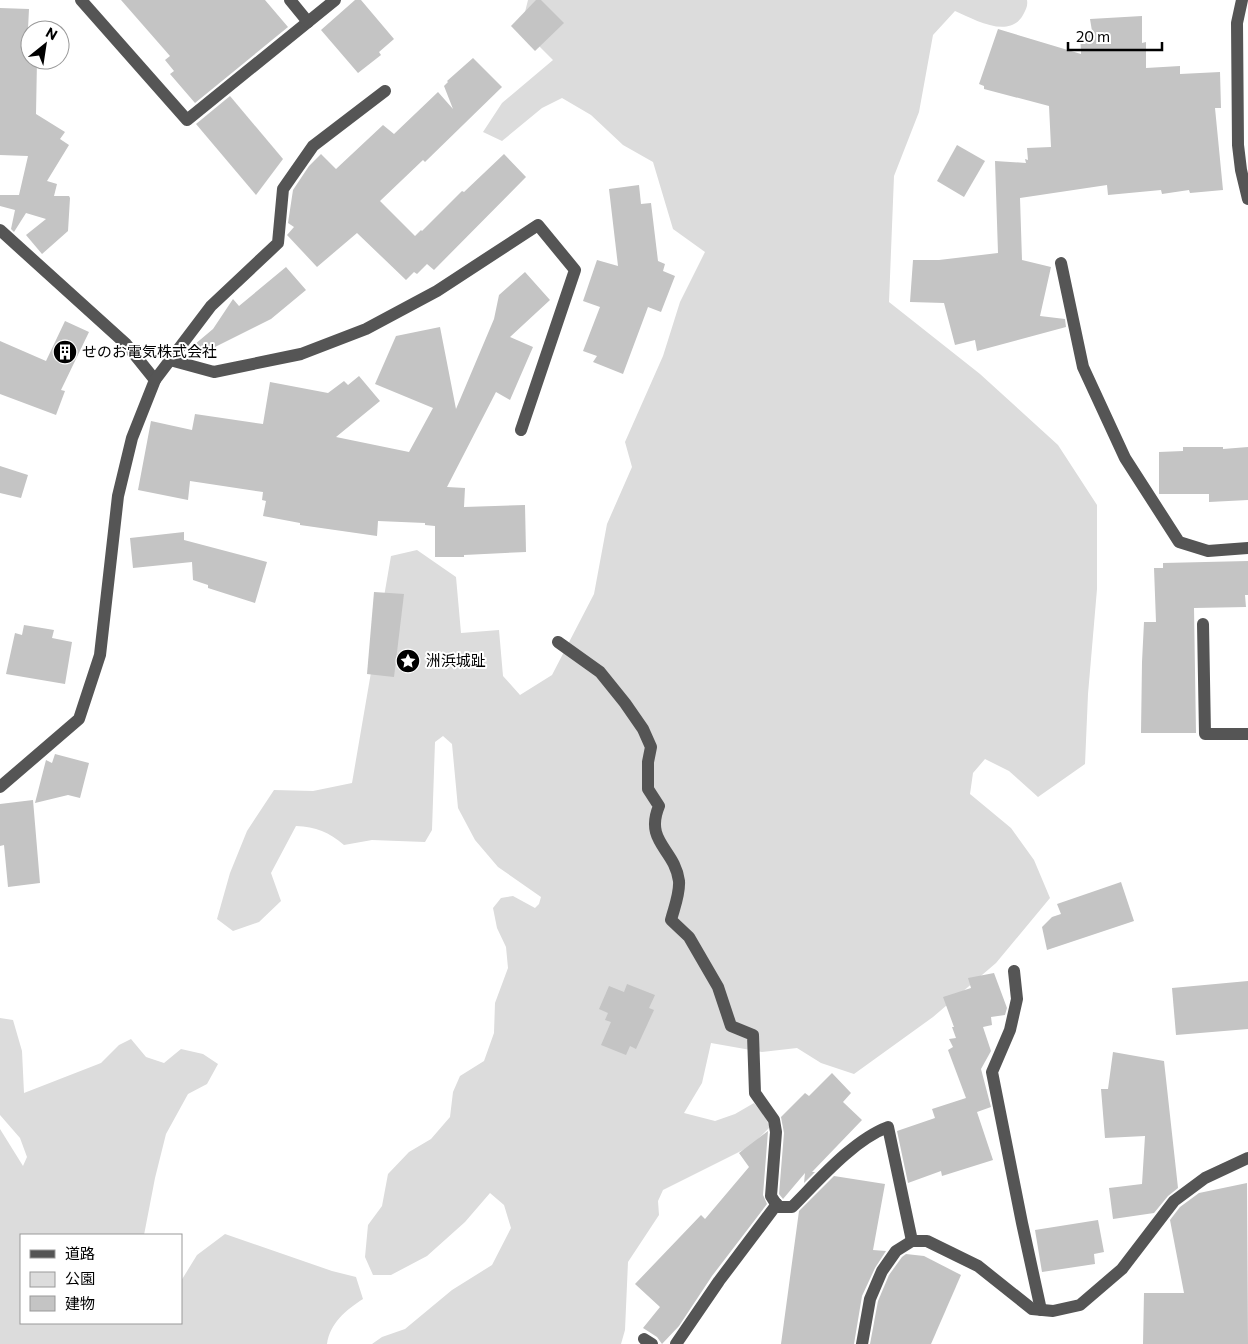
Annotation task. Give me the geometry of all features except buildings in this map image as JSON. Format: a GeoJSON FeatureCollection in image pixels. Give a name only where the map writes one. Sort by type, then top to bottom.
{"type":"FeatureCollection","features":[{"type":"Feature","properties":{"kind":"street"},"geometry":{"type":"LineString","coordinates":[[81,0],[187,120],[335,0]]}},
{"type":"Feature","properties":{"kind":"street"},"geometry":{"type":"LineString","coordinates":[[290,0],[308,22]]}},
{"type":"Feature","properties":{"kind":"street"},"geometry":{"type":"LineString","coordinates":[[1242,0],[1238,22],[1238,145],[1241,170],[1248,199]]}},
{"type":"Feature","properties":{"kind":"street"},"geometry":{"type":"LineString","coordinates":[[0,787],[79,719],[100,655],[118,496],[132,438],[155,380],[211,306],[278,243],[283,189],[313,146],[385,91]]}},
{"type":"Feature","properties":{"kind":"street"},"geometry":{"type":"LineString","coordinates":[[170,360],[214,372],[301,354],[366,329],[437,291],[538,225],[575,270],[521,430]]}},
{"type":"Feature","properties":{"kind":"street"},"geometry":{"type":"LineString","coordinates":[[0,230],[126,344],[155,380]]}},
{"type":"Feature","properties":{"kind":"street"},"geometry":{"type":"LineString","coordinates":[[1061,263],[1083,367],[1125,458],[1179,542],[1208,551],[1248,548]]}},
{"type":"Feature","properties":{"kind":"street"},"geometry":{"type":"LineString","coordinates":[[1202,624],[1205,734],[1248,734]]}},
{"type":"Feature","properties":{"kind":"street"},"geometry":{"type":"LineString","coordinates":[[558,642],[600,672],[643,729],[651,747],[648,762],[648,789],[659,806],[654,818],[656,837],[671,858],[679,882],[671,920],[689,937],[718,986],[731,1026],[753,1035],[755,1093],[774,1120],[776,1132],[771,1196],[778,1207],[792,1208],[833,1166],[874,1132],[888,1127],[912,1241]]}},
{"type":"Feature","properties":{"kind":"street"},"geometry":{"type":"LineString","coordinates":[[1014,971],[1017,999],[1010,1030],[992,1072],[1041,1310]]}},
{"type":"Feature","properties":{"kind":"street"},"geometry":{"type":"LineString","coordinates":[[862,1344],[870,1299],[882,1271],[896,1251],[912,1241],[927,1241],[978,1266],[1032,1309],[1053,1311],[1080,1305],[1122,1268],[1174,1202],[1205,1178],[1248,1158]]}},
{"type":"Feature","properties":{"kind":"street"},"geometry":{"type":"LineString","coordinates":[[676,1344],[719,1280],[777,1204]]}},
{"type":"Feature","properties":{"kind":"green space"},"geometry":{"type":"Polygon","coordinates":[[[528,0],[1027,0],[1027,6],[1023,15],[1017,22],[1009,26],[991,25],[955,11],[933,35],[919,112],[894,176],[889,302],[980,374],[1058,445],[1097,505],[1097,589],[1088,694],[1085,764],[1038,797],[1009,771],[985,759],[973,773],[970,794],[1011,828],[1034,860],[1050,898],[996,963],[933,1017],[854,1074],[821,1063],[797,1048],[762,1052],[711,1043],[702,1083],[684,1113],[715,1121],[735,1114],[754,1103],[764,1115],[770,1127],[751,1146],[663,1190],[658,1201],[659,1215],[628,1262],[625,1330],[621,1344],[372,1344],[382,1337],[405,1329],[452,1290],[492,1265],[511,1228],[504,1205],[490,1193],[465,1222],[427,1256],[391,1275],[373,1275],[365,1257],[368,1225],[382,1206],[388,1174],[409,1152],[431,1139],[450,1117],[453,1092],[460,1076],[484,1061],[494,1033],[495,1003],[508,968],[506,947],[497,928],[493,908],[501,898],[513,896],[535,908],[539,904],[541,897],[498,867],[475,840],[458,808],[452,744],[443,736],[435,742],[432,830],[425,842],[372,840],[344,845],[322,831],[296,826],[271,873],[281,901],[259,922],[233,931],[217,919],[230,873],[247,831],[274,790],[313,791],[352,783],[391,556],[417,550],[456,577],[461,633],[499,630],[503,676],[520,695],[552,675],[594,594],[607,524],[632,467],[625,442],[663,356],[680,302],[705,252],[673,229],[653,162],[623,145],[591,115],[562,98],[542,108],[502,141],[483,132],[502,103],[553,60],[538,45],[522,24],[528,0]]]}},
{"type":"Feature","properties":{"kind":"green space"},"geometry":{"type":"Polygon","coordinates":[[[0,1018],[13,1020],[22,1051],[24,1093],[101,1063],[119,1045],[131,1039],[146,1057],[164,1063],[181,1049],[203,1054],[218,1064],[207,1084],[188,1094],[166,1134],[144,1234],[20,1234],[20,1324],[182,1324],[182,1279],[197,1255],[225,1234],[332,1271],[356,1277],[363,1299],[335,1323],[327,1344],[0,1344],[0,1129],[23,1166],[27,1157],[20,1138],[0,1115],[0,1018]]]}},
{"type":"Feature","properties":{"kind":"place","name":"せのお電気株式会社"},"geometry":{"type":"Point","coordinates":[65,352]}},
{"type":"Feature","properties":{"kind":"place","name":"洲浜城趾"},"geometry":{"type":"Point","coordinates":[408,661]}}]}
